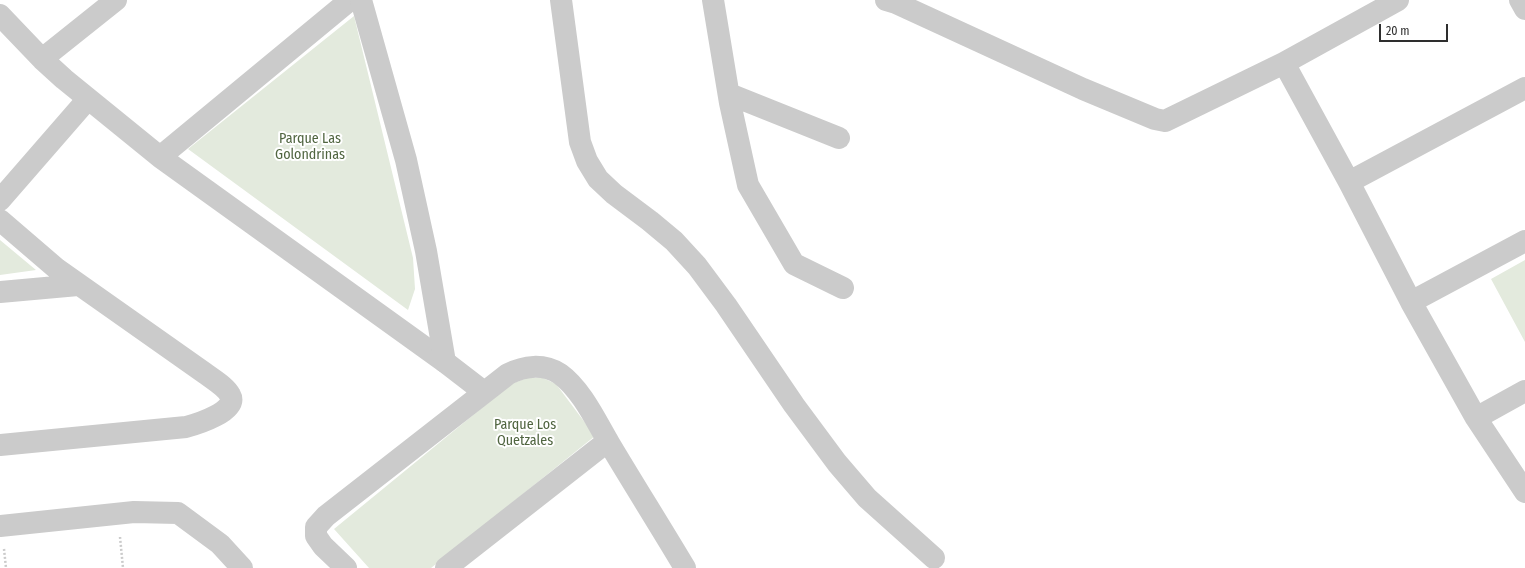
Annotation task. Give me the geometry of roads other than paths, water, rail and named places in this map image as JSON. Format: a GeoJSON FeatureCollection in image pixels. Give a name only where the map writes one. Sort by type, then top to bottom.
{"type":"FeatureCollection","features":[{"type":"Feature","properties":{"kind":"street"},"geometry":{"type":"LineString","coordinates":[[42,59],[116,0]]}},
{"type":"Feature","properties":{"kind":"street"},"geometry":{"type":"LineString","coordinates":[[160,157],[350,0]]}},
{"type":"Feature","properties":{"kind":"street"},"geometry":{"type":"LineString","coordinates":[[361,0],[406,160],[426,251],[445,362]]}},
{"type":"Feature","properties":{"kind":"street"},"geometry":{"type":"LineString","coordinates":[[713,0],[729,94],[748,185],[794,264],[843,288]]}},
{"type":"Feature","properties":{"kind":"street"},"geometry":{"type":"LineString","coordinates":[[894,1],[1083,89],[1154,119],[1165,121],[1284,63],[1398,0]]}},
{"type":"Feature","properties":{"kind":"street"},"geometry":{"type":"LineString","coordinates":[[1520,0],[1525,9]]}},
{"type":"Feature","properties":{"kind":"street"},"geometry":{"type":"LineString","coordinates":[[560,2],[580,142],[587,161],[598,179],[614,194],[650,220],[683,251],[726,305],[794,405],[866,498],[934,558]]}},
{"type":"Feature","properties":{"kind":"street"},"geometry":{"type":"LineString","coordinates":[[0,15],[42,59],[88,100],[160,157],[445,362],[484,392]]}},
{"type":"Feature","properties":{"kind":"street"},"geometry":{"type":"LineString","coordinates":[[1284,63],[1349,182],[1411,302],[1476,418],[1525,492]]}},
{"type":"Feature","properties":{"kind":"street"},"geometry":{"type":"LineString","coordinates":[[1349,182],[1525,88]]}},
{"type":"Feature","properties":{"kind":"street"},"geometry":{"type":"LineString","coordinates":[[729,94],[839,138]]}},
{"type":"Feature","properties":{"kind":"street"},"geometry":{"type":"LineString","coordinates":[[0,200],[88,100]]}},
{"type":"Feature","properties":{"kind":"street"},"geometry":{"type":"LineString","coordinates":[[0,220],[78,285],[223,387],[231,395],[232,400],[230,406],[212,418],[200,424],[186,427],[0,445]]}},
{"type":"Feature","properties":{"kind":"street"},"geometry":{"type":"LineString","coordinates":[[1411,302],[1525,241]]}},
{"type":"Feature","properties":{"kind":"street"},"geometry":{"type":"LineString","coordinates":[[0,292],[78,285]]}},
{"type":"Feature","properties":{"kind":"street"},"geometry":{"type":"LineString","coordinates":[[346,568],[323,546],[316,536],[316,527],[326,516],[508,374],[521,368],[535,366],[559,373],[570,383],[583,400],[682,567]]}},
{"type":"Feature","properties":{"kind":"street"},"geometry":{"type":"LineString","coordinates":[[1476,418],[1525,391]]}},
{"type":"Feature","properties":{"kind":"street"},"geometry":{"type":"LineString","coordinates":[[446,568],[608,441]]}},
{"type":"Feature","properties":{"kind":"street"},"geometry":{"type":"LineString","coordinates":[[0,526],[134,512],[178,513],[220,544],[242,568]]}},
{"type":"Feature","properties":{"kind":"park label","name":"Parque Las Golondrinas"},"geometry":{"type":"Point","coordinates":[310,148]}},
{"type":"Feature","properties":{"kind":"park label","name":"Parque Los Quetzales"},"geometry":{"type":"Point","coordinates":[525,434]}}]}
